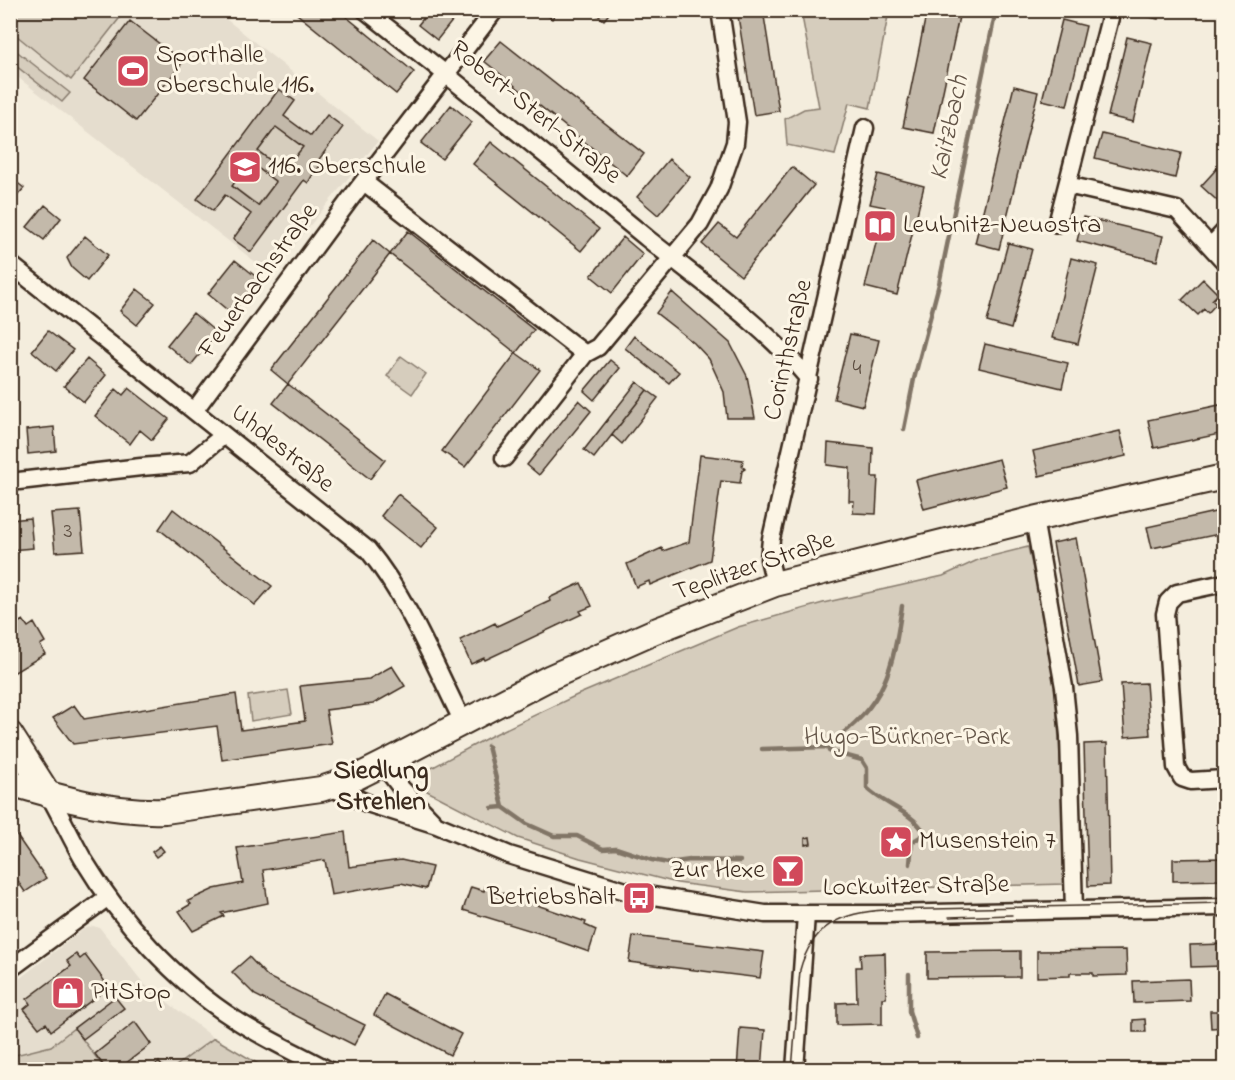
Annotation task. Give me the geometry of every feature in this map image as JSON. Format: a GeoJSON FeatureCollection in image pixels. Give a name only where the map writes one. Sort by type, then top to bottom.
{"type":"FeatureCollection","features":[{"type":"Feature","properties":{"kind":"main road","name":"Teplitzer Straße"},"geometry":{"type":"LineString","coordinates":[[10,783],[49,795],[121,810],[145,812],[329,787],[357,777],[552,677],[775,584],[1034,519],[1224,477]]}},
{"type":"Feature","properties":{"kind":"main road"},"geometry":{"type":"LineString","coordinates":[[10,734],[49,795]]}},
{"type":"Feature","properties":{"kind":"street","name":"Robert-Sterl-Straße"},"geometry":{"type":"LineString","coordinates":[[365,10],[787,353],[809,379]]}},
{"type":"Feature","properties":{"kind":"street","name":"Feuerbachstraße"},"geometry":{"type":"LineString","coordinates":[[194,411],[495,10]]}},
{"type":"Feature","properties":{"kind":"street"},"geometry":{"type":"LineString","coordinates":[[504,458],[585,354],[598,347],[700,224],[719,189],[735,143],[737,122],[720,10]]}},
{"type":"Feature","properties":{"kind":"street"},"geometry":{"type":"LineString","coordinates":[[1057,224],[1112,10]]}},
{"type":"Feature","properties":{"kind":"street","name":"Corinthstraße"},"geometry":{"type":"LineString","coordinates":[[775,584],[769,559],[771,539],[865,128]]}},
{"type":"Feature","properties":{"kind":"street"},"geometry":{"type":"LineString","coordinates":[[364,182],[585,354]]}},
{"type":"Feature","properties":{"kind":"street"},"geometry":{"type":"LineString","coordinates":[[1067,185],[1177,210],[1224,261]]}},
{"type":"Feature","properties":{"kind":"street"},"geometry":{"type":"LineString","coordinates":[[1211,246],[1224,232]]}},
{"type":"Feature","properties":{"kind":"street","name":"Uhdestraße"},"geometry":{"type":"LineString","coordinates":[[10,264],[368,550],[399,594],[463,722]]}},
{"type":"Feature","properties":{"kind":"street"},"geometry":{"type":"LineString","coordinates":[[10,482],[190,463],[224,435]]}},
{"type":"Feature","properties":{"kind":"street"},"geometry":{"type":"LineString","coordinates":[[1034,519],[1064,687],[1069,736],[1074,910]]}},
{"type":"Feature","properties":{"kind":"street"},"geometry":{"type":"LineString","coordinates":[[1224,583],[1177,593],[1168,602],[1165,614],[1176,767],[1182,778],[1191,781],[1224,779]]}},
{"type":"Feature","properties":{"kind":"street"},"geometry":{"type":"LineString","coordinates":[[383,764],[400,788],[437,825]]}},
{"type":"Feature","properties":{"kind":"street","name":"Lockwitzer Straße"},"geometry":{"type":"LineString","coordinates":[[329,787],[367,803],[437,825],[509,855],[629,892],[765,914],[1224,907]]}},
{"type":"Feature","properties":{"kind":"street"},"geometry":{"type":"LineString","coordinates":[[49,795],[82,858],[108,897],[146,944],[220,1009],[268,1039],[328,1070]]}},
{"type":"Feature","properties":{"kind":"street"},"geometry":{"type":"LineString","coordinates":[[10,969],[108,897]]}},
{"type":"Feature","properties":{"kind":"street"},"geometry":{"type":"LineString","coordinates":[[795,1070],[806,915]]}},
{"type":"Feature","properties":{"kind":"shaded area","name":"116. Oberschule"},"geometry":{"type":"Polygon","coordinates":[[[10,11],[216,11],[378,141],[271,274],[11,72],[10,11]]]}},
{"type":"Feature","properties":{"kind":"shaded area"},"geometry":{"type":"Polygon","coordinates":[[[93,926],[100,928],[144,984],[214,1038],[172,1069],[97,1069],[102,1065],[74,1029],[51,1046],[11,1056],[11,985],[84,929],[93,926]]]}},
{"type":"Feature","properties":{"kind":"green space"},"geometry":{"type":"Polygon","coordinates":[[[116,10],[122,15],[71,80],[11,31],[11,11],[116,10]]]}},
{"type":"Feature","properties":{"kind":"green space"},"geometry":{"type":"Polygon","coordinates":[[[801,11],[889,11],[870,108],[849,103],[835,155],[787,145],[785,119],[804,109],[819,107],[801,11]]]}},
{"type":"Feature","properties":{"kind":"green space"},"geometry":{"type":"Polygon","coordinates":[[[10,46],[70,93],[62,102],[11,62],[10,46]]]}},
{"type":"Feature","properties":{"kind":"green space"},"geometry":{"type":"Polygon","coordinates":[[[276,127],[303,147],[284,171],[258,151],[276,127]]]}},
{"type":"Feature","properties":{"kind":"green space"},"geometry":{"type":"Polygon","coordinates":[[[250,162],[276,182],[258,205],[232,186],[250,162]]]}},
{"type":"Feature","properties":{"kind":"green space"},"geometry":{"type":"Polygon","coordinates":[[[401,356],[426,374],[412,394],[387,376],[401,356]]]}},
{"type":"Feature","properties":{"kind":"green space","name":"Hugo-Bürkner-Park"},"geometry":{"type":"Polygon","coordinates":[[[1028,547],[1047,637],[1055,692],[1064,884],[747,892],[677,883],[580,858],[518,838],[427,791],[422,773],[491,736],[577,695],[738,627],[823,603],[943,576],[980,559],[1028,547]]]}},
{"type":"Feature","properties":{"kind":"green space"},"geometry":{"type":"Polygon","coordinates":[[[288,690],[292,714],[251,721],[248,696],[288,690]]]}},
{"type":"Feature","properties":{"kind":"green space"},"geometry":{"type":"Polygon","coordinates":[[[74,1028],[102,1065],[97,1069],[11,1069],[11,1056],[51,1046],[74,1028]]]}},
{"type":"Feature","properties":{"kind":"green space"},"geometry":{"type":"Polygon","coordinates":[[[214,1038],[221,1042],[267,1069],[172,1069],[214,1038]]]}},
{"type":"Feature","properties":{"kind":"building"},"geometry":{"type":"Polygon","coordinates":[[[292,10],[338,10],[414,72],[396,94],[292,10]]]}},
{"type":"Feature","properties":{"kind":"building"},"geometry":{"type":"Polygon","coordinates":[[[430,10],[461,10],[437,40],[418,25],[430,10]]]}},
{"type":"Feature","properties":{"kind":"building"},"geometry":{"type":"Polygon","coordinates":[[[541,10],[558,10],[552,19],[541,10]]]}},
{"type":"Feature","properties":{"kind":"building"},"geometry":{"type":"Polygon","coordinates":[[[591,10],[612,10],[604,20],[591,10]]]}},
{"type":"Feature","properties":{"kind":"building"},"geometry":{"type":"Polygon","coordinates":[[[737,10],[763,10],[779,111],[754,115],[737,10]]]}},
{"type":"Feature","properties":{"kind":"building"},"geometry":{"type":"Polygon","coordinates":[[[927,10],[960,12],[934,133],[903,127],[927,10]]]}},
{"type":"Feature","properties":{"kind":"building"},"geometry":{"type":"Polygon","coordinates":[[[1134,10],[1160,10],[1158,19],[1133,13],[1134,10]]]}},
{"type":"Feature","properties":{"kind":"building"},"geometry":{"type":"Polygon","coordinates":[[[1062,20],[1086,26],[1067,106],[1042,100],[1062,20]]]}},
{"type":"Feature","properties":{"kind":"building","name":"Sporthalle Oberschule 116."},"geometry":{"type":"Polygon","coordinates":[[[130,21],[183,62],[136,121],[84,80],[130,21]]]}},
{"type":"Feature","properties":{"kind":"building"},"geometry":{"type":"Polygon","coordinates":[[[1127,37],[1152,43],[1133,122],[1108,116],[1127,37]]]}},
{"type":"Feature","properties":{"kind":"building"},"geometry":{"type":"Polygon","coordinates":[[[501,41],[644,154],[627,176],[484,61],[501,41]]]}},
{"type":"Feature","properties":{"kind":"building"},"geometry":{"type":"Polygon","coordinates":[[[1014,86],[1038,92],[999,249],[975,243],[1014,86]]]}},
{"type":"Feature","properties":{"kind":"building"},"geometry":{"type":"Polygon","coordinates":[[[279,89],[295,101],[284,116],[311,136],[327,115],[343,127],[317,162],[321,165],[308,183],[304,180],[251,252],[233,239],[251,214],[225,195],[213,211],[197,199],[279,89]],[[276,127],[258,151],[284,171],[303,147],[276,127]],[[250,162],[232,186],[258,206],[276,182],[250,162]]]}},
{"type":"Feature","properties":{"kind":"building"},"geometry":{"type":"Polygon","coordinates":[[[451,105],[472,122],[442,159],[421,143],[451,105]]]}},
{"type":"Feature","properties":{"kind":"building"},"geometry":{"type":"Polygon","coordinates":[[[1102,134],[1181,153],[1175,178],[1095,158],[1102,134]]]}},
{"type":"Feature","properties":{"kind":"building"},"geometry":{"type":"Polygon","coordinates":[[[491,142],[599,229],[581,251],[473,164],[491,142]]]}},
{"type":"Feature","properties":{"kind":"building"},"geometry":{"type":"Polygon","coordinates":[[[669,159],[690,177],[658,215],[637,197],[669,159]]]}},
{"type":"Feature","properties":{"kind":"building"},"geometry":{"type":"Polygon","coordinates":[[[1221,164],[1224,167],[1224,202],[1222,205],[1201,186],[1221,164]]]}},
{"type":"Feature","properties":{"kind":"building"},"geometry":{"type":"Polygon","coordinates":[[[792,167],[814,185],[741,276],[702,244],[719,224],[736,237],[792,167]]]}},
{"type":"Feature","properties":{"kind":"building"},"geometry":{"type":"Polygon","coordinates":[[[878,174],[924,186],[897,295],[865,287],[885,207],[870,204],[878,174]]]}},
{"type":"Feature","properties":{"kind":"building"},"geometry":{"type":"Polygon","coordinates":[[[10,177],[24,188],[10,204],[10,177]]]}},
{"type":"Feature","properties":{"kind":"building"},"geometry":{"type":"Polygon","coordinates":[[[45,205],[61,218],[44,240],[27,227],[45,205]]]}},
{"type":"Feature","properties":{"kind":"building"},"geometry":{"type":"Polygon","coordinates":[[[1083,217],[1163,236],[1157,261],[1077,241],[1083,217]]]}},
{"type":"Feature","properties":{"kind":"building"},"geometry":{"type":"Polygon","coordinates":[[[408,231],[534,330],[516,353],[390,254],[408,231]]]}},
{"type":"Feature","properties":{"kind":"building"},"geometry":{"type":"Polygon","coordinates":[[[85,236],[108,255],[87,281],[72,268],[67,258],[85,236]]]}},
{"type":"Feature","properties":{"kind":"building"},"geometry":{"type":"Polygon","coordinates":[[[623,237],[643,254],[612,293],[591,276],[623,237]]]}},
{"type":"Feature","properties":{"kind":"building"},"geometry":{"type":"Polygon","coordinates":[[[373,240],[390,254],[288,384],[271,370],[373,240]]]}},
{"type":"Feature","properties":{"kind":"building"},"geometry":{"type":"Polygon","coordinates":[[[1008,243],[1032,249],[1011,329],[987,322],[1008,243]]]}},
{"type":"Feature","properties":{"kind":"building"},"geometry":{"type":"Polygon","coordinates":[[[1071,258],[1098,265],[1078,344],[1052,338],[1071,258]]]}},
{"type":"Feature","properties":{"kind":"building"},"geometry":{"type":"Polygon","coordinates":[[[235,260],[259,279],[231,313],[208,294],[235,260]]]}},
{"type":"Feature","properties":{"kind":"building"},"geometry":{"type":"Polygon","coordinates":[[[1203,279],[1218,294],[1212,300],[1216,304],[1208,313],[1204,309],[1198,315],[1182,300],[1203,279]]]}},
{"type":"Feature","properties":{"kind":"building"},"geometry":{"type":"Polygon","coordinates":[[[137,289],[155,303],[137,325],[120,311],[137,289]]]}},
{"type":"Feature","properties":{"kind":"building"},"geometry":{"type":"Polygon","coordinates":[[[672,292],[730,343],[747,376],[755,418],[727,418],[724,392],[709,359],[694,343],[656,313],[672,292]]]}},
{"type":"Feature","properties":{"kind":"building"},"geometry":{"type":"Polygon","coordinates":[[[193,313],[217,333],[191,365],[167,345],[193,313]]]}},
{"type":"Feature","properties":{"kind":"building"},"geometry":{"type":"Polygon","coordinates":[[[48,331],[73,350],[56,371],[32,351],[48,331]]]}},
{"type":"Feature","properties":{"kind":"building"},"geometry":{"type":"Polygon","coordinates":[[[850,334],[879,340],[863,406],[834,399],[850,334]]]}},
{"type":"Feature","properties":{"kind":"building"},"geometry":{"type":"Polygon","coordinates":[[[634,336],[679,372],[669,383],[625,348],[634,336]]]}},
{"type":"Feature","properties":{"kind":"building"},"geometry":{"type":"Polygon","coordinates":[[[985,344],[1068,363],[1062,388],[979,368],[985,344]]]}},
{"type":"Feature","properties":{"kind":"building"},"geometry":{"type":"Polygon","coordinates":[[[516,353],[540,370],[465,467],[442,451],[516,353]]]}},
{"type":"Feature","properties":{"kind":"building"},"geometry":{"type":"Polygon","coordinates":[[[87,359],[106,375],[84,402],[64,386],[87,359]]]}},
{"type":"Feature","properties":{"kind":"building"},"geometry":{"type":"Polygon","coordinates":[[[610,360],[620,368],[594,400],[584,391],[610,360]]]}},
{"type":"Feature","properties":{"kind":"building"},"geometry":{"type":"Polygon","coordinates":[[[637,382],[647,390],[594,458],[584,450],[637,382]]]}},
{"type":"Feature","properties":{"kind":"building"},"geometry":{"type":"Polygon","coordinates":[[[288,384],[385,460],[370,479],[273,403],[288,384]]]}},
{"type":"Feature","properties":{"kind":"building"},"geometry":{"type":"Polygon","coordinates":[[[129,388],[169,419],[152,440],[140,430],[130,444],[95,416],[116,389],[123,395],[129,388]]]}},
{"type":"Feature","properties":{"kind":"building"},"geometry":{"type":"Polygon","coordinates":[[[647,390],[658,398],[622,444],[612,435],[647,390]]]}},
{"type":"Feature","properties":{"kind":"building"},"geometry":{"type":"Polygon","coordinates":[[[579,400],[591,411],[539,475],[527,465],[579,400]]]}},
{"type":"Feature","properties":{"kind":"building"},"geometry":{"type":"Polygon","coordinates":[[[1224,404],[1224,433],[1154,448],[1148,420],[1224,404]]]}},
{"type":"Feature","properties":{"kind":"building"},"geometry":{"type":"Polygon","coordinates":[[[54,427],[56,451],[28,454],[26,430],[54,427]]]}},
{"type":"Feature","properties":{"kind":"building"},"geometry":{"type":"Polygon","coordinates":[[[1120,431],[1126,456],[1039,476],[1033,451],[1120,431]]]}},
{"type":"Feature","properties":{"kind":"building"},"geometry":{"type":"Polygon","coordinates":[[[828,443],[873,448],[872,477],[878,477],[876,514],[853,513],[854,501],[849,501],[850,468],[827,465],[828,443]]]}},
{"type":"Feature","properties":{"kind":"building"},"geometry":{"type":"Polygon","coordinates":[[[700,455],[743,460],[742,466],[745,469],[742,471],[740,483],[721,481],[710,560],[650,585],[649,581],[636,587],[627,564],[662,548],[663,551],[689,542],[700,455]]]}},
{"type":"Feature","properties":{"kind":"building"},"geometry":{"type":"Polygon","coordinates":[[[999,459],[1007,487],[924,509],[916,480],[999,459]]]}},
{"type":"Feature","properties":{"kind":"building"},"geometry":{"type":"Polygon","coordinates":[[[398,494],[438,527],[421,548],[381,516],[398,494]]]}},
{"type":"Feature","properties":{"kind":"building"},"geometry":{"type":"Polygon","coordinates":[[[173,509],[272,586],[255,605],[159,529],[173,509]]]}},
{"type":"Feature","properties":{"kind":"building"},"geometry":{"type":"Polygon","coordinates":[[[1224,510],[1224,533],[1152,548],[1147,527],[1224,510]]]}},
{"type":"Feature","properties":{"kind":"building"},"geometry":{"type":"Polygon","coordinates":[[[80,511],[84,550],[55,552],[51,513],[80,511]]]}},
{"type":"Feature","properties":{"kind":"building"},"geometry":{"type":"Polygon","coordinates":[[[30,518],[33,548],[10,550],[10,520],[30,518]]]}},
{"type":"Feature","properties":{"kind":"building"},"geometry":{"type":"Polygon","coordinates":[[[1076,538],[1102,682],[1079,686],[1053,543],[1076,538]]]}},
{"type":"Feature","properties":{"kind":"building"},"geometry":{"type":"Polygon","coordinates":[[[581,583],[592,606],[580,611],[582,614],[485,660],[484,658],[471,664],[460,640],[495,623],[497,626],[550,601],[549,598],[581,583]]]}},
{"type":"Feature","properties":{"kind":"building"},"geometry":{"type":"Polygon","coordinates":[[[23,620],[28,627],[34,623],[45,642],[40,645],[45,654],[10,675],[10,627],[23,620]]]}},
{"type":"Feature","properties":{"kind":"building"},"geometry":{"type":"Polygon","coordinates":[[[1222,629],[1224,629],[1224,716],[1222,629]]]}},
{"type":"Feature","properties":{"kind":"building"},"geometry":{"type":"Polygon","coordinates":[[[392,666],[405,686],[373,704],[326,710],[332,744],[222,760],[217,726],[73,744],[53,718],[74,705],[84,719],[236,694],[241,730],[305,721],[300,686],[369,679],[392,666]]]}},
{"type":"Feature","properties":{"kind":"building"},"geometry":{"type":"Polygon","coordinates":[[[1146,683],[1150,735],[1125,737],[1121,684],[1146,683]]]}},
{"type":"Feature","properties":{"kind":"building"},"geometry":{"type":"Polygon","coordinates":[[[1107,743],[1110,885],[1088,886],[1084,744],[1107,743]]]}},
{"type":"Feature","properties":{"kind":"building"},"geometry":{"type":"Polygon","coordinates":[[[10,826],[46,878],[25,892],[10,870],[10,826]]]}},
{"type":"Feature","properties":{"kind":"building"},"geometry":{"type":"Polygon","coordinates":[[[345,832],[349,867],[401,860],[432,867],[426,889],[401,883],[331,895],[325,860],[263,870],[268,903],[221,913],[224,916],[193,931],[179,911],[191,904],[188,901],[214,889],[243,883],[237,848],[345,832]]]}},
{"type":"Feature","properties":{"kind":"building"},"geometry":{"type":"Polygon","coordinates":[[[810,837],[811,844],[805,845],[805,838],[810,837]]]}},
{"type":"Feature","properties":{"kind":"building"},"geometry":{"type":"Polygon","coordinates":[[[160,846],[164,851],[156,857],[152,852],[160,846]]]}},
{"type":"Feature","properties":{"kind":"building","name":"Zur Hexe"},"geometry":{"type":"Polygon","coordinates":[[[780,858],[796,858],[796,883],[780,883],[780,858]]]}},
{"type":"Feature","properties":{"kind":"building"},"geometry":{"type":"Polygon","coordinates":[[[1224,858],[1224,880],[1173,881],[1173,859],[1224,858]]]}},
{"type":"Feature","properties":{"kind":"building"},"geometry":{"type":"Polygon","coordinates":[[[471,887],[484,891],[485,887],[586,922],[585,925],[596,930],[589,952],[555,940],[555,938],[463,910],[471,887]]]}},
{"type":"Feature","properties":{"kind":"building"},"geometry":{"type":"Polygon","coordinates":[[[633,936],[764,952],[760,978],[629,962],[633,936]]]}},
{"type":"Feature","properties":{"kind":"building"},"geometry":{"type":"Polygon","coordinates":[[[1224,944],[1224,966],[1191,967],[1190,945],[1224,944]]]}},
{"type":"Feature","properties":{"kind":"building"},"geometry":{"type":"Polygon","coordinates":[[[1126,950],[1127,975],[1093,976],[1093,973],[1070,973],[1070,976],[1037,977],[1037,951],[1126,950]]]}},
{"type":"Feature","properties":{"kind":"building"},"geometry":{"type":"Polygon","coordinates":[[[1020,951],[1020,977],[927,978],[927,952],[1020,951]]]}},
{"type":"Feature","properties":{"kind":"building"},"geometry":{"type":"Polygon","coordinates":[[[885,953],[886,998],[882,998],[882,1024],[837,1025],[837,1003],[857,1002],[856,967],[861,967],[860,954],[885,953]]]}},
{"type":"Feature","properties":{"kind":"building","name":"PitStop"},"geometry":{"type":"Polygon","coordinates":[[[76,954],[80,959],[85,955],[109,987],[51,1031],[46,1023],[39,1028],[24,1009],[30,1004],[27,999],[71,966],[67,961],[76,954]]]}},
{"type":"Feature","properties":{"kind":"building"},"geometry":{"type":"Polygon","coordinates":[[[249,957],[268,977],[365,1025],[354,1045],[255,995],[232,972],[249,957]]]}},
{"type":"Feature","properties":{"kind":"building"},"geometry":{"type":"Polygon","coordinates":[[[1189,979],[1190,1001],[1134,1003],[1133,981],[1189,979]]]}},
{"type":"Feature","properties":{"kind":"building"},"geometry":{"type":"Polygon","coordinates":[[[385,994],[461,1034],[450,1055],[374,1015],[385,994]]]}},
{"type":"Feature","properties":{"kind":"building"},"geometry":{"type":"Polygon","coordinates":[[[115,997],[124,1008],[83,1039],[74,1028],[115,997]]]}},
{"type":"Feature","properties":{"kind":"building"},"geometry":{"type":"Polygon","coordinates":[[[1210,1011],[1224,1011],[1224,1027],[1211,1028],[1210,1011]]]}},
{"type":"Feature","properties":{"kind":"building"},"geometry":{"type":"Polygon","coordinates":[[[1145,1019],[1146,1032],[1133,1032],[1133,1020],[1145,1019]]]}},
{"type":"Feature","properties":{"kind":"building"},"geometry":{"type":"Polygon","coordinates":[[[135,1022],[151,1044],[117,1070],[98,1070],[103,1065],[95,1054],[135,1022]]]}},
{"type":"Feature","properties":{"kind":"building"},"geometry":{"type":"Polygon","coordinates":[[[740,1028],[765,1030],[762,1070],[737,1070],[740,1028]]]}},
{"type":"Feature","properties":{"kind":"building"},"geometry":{"type":"Polygon","coordinates":[[[159,1062],[165,1070],[149,1070],[159,1062]]]}},
{"type":"Feature","properties":{"kind":"waterway","name":"Kaitzbach"},"geometry":{"type":"LineString","coordinates":[[904,429],[914,379],[939,284],[996,10]]}},
{"type":"Feature","properties":{"kind":"waterway","name":"Kaitzbach"},"geometry":{"type":"LineString","coordinates":[[902,606],[895,648],[884,684],[864,714],[828,747],[829,751],[862,760],[867,768],[867,788],[905,813],[924,832],[912,842],[910,864]]}},
{"type":"Feature","properties":{"kind":"waterway"},"geometry":{"type":"LineString","coordinates":[[488,746],[503,807]]}},
{"type":"Feature","properties":{"kind":"waterway"},"geometry":{"type":"LineString","coordinates":[[762,749],[828,747]]}},
{"type":"Feature","properties":{"kind":"waterway"},"geometry":{"type":"LineString","coordinates":[[492,808],[503,807],[527,824],[554,836],[577,836],[603,849],[616,848],[652,860],[668,863],[690,860],[740,861]]}},
{"type":"Feature","properties":{"kind":"waterway","name":"Kaitzbach"},"geometry":{"type":"LineString","coordinates":[[909,974],[909,1011],[917,1038]]}},
{"type":"Feature","properties":{"kind":"tram line"},"geometry":{"type":"LineString","coordinates":[[792,1070],[800,970],[805,955],[821,932],[843,918],[870,911],[886,910],[1224,903]]}},
{"type":"Feature","properties":{"kind":"tram line"},"geometry":{"type":"LineString","coordinates":[[949,917],[1012,915]]}},
{"type":"Feature","properties":{"kind":"place","name":"Sporthalle Oberschule 116."},"geometry":{"type":"Point","coordinates":[133,71]}},
{"type":"Feature","properties":{"kind":"place","name":"116. Oberschule"},"geometry":{"type":"Point","coordinates":[245,167]}},
{"type":"Feature","properties":{"kind":"place","name":"Leubnitz-Neuostra"},"geometry":{"type":"Point","coordinates":[880,226]}},
{"type":"Feature","properties":{"kind":"place","name":"Musenstein 7"},"geometry":{"type":"Point","coordinates":[896,842]}},
{"type":"Feature","properties":{"kind":"place","name":"Zur Hexe"},"geometry":{"type":"Point","coordinates":[788,871]}},
{"type":"Feature","properties":{"kind":"place","name":"Betriebshalt"},"geometry":{"type":"Point","coordinates":[639,898]}},
{"type":"Feature","properties":{"kind":"place","name":"PitStop"},"geometry":{"type":"Point","coordinates":[68,993]}},
{"type":"Feature","properties":{"kind":"district","name":"Siedlung Strehlen"},"geometry":{"type":"Point","coordinates":[381,786]}}]}
